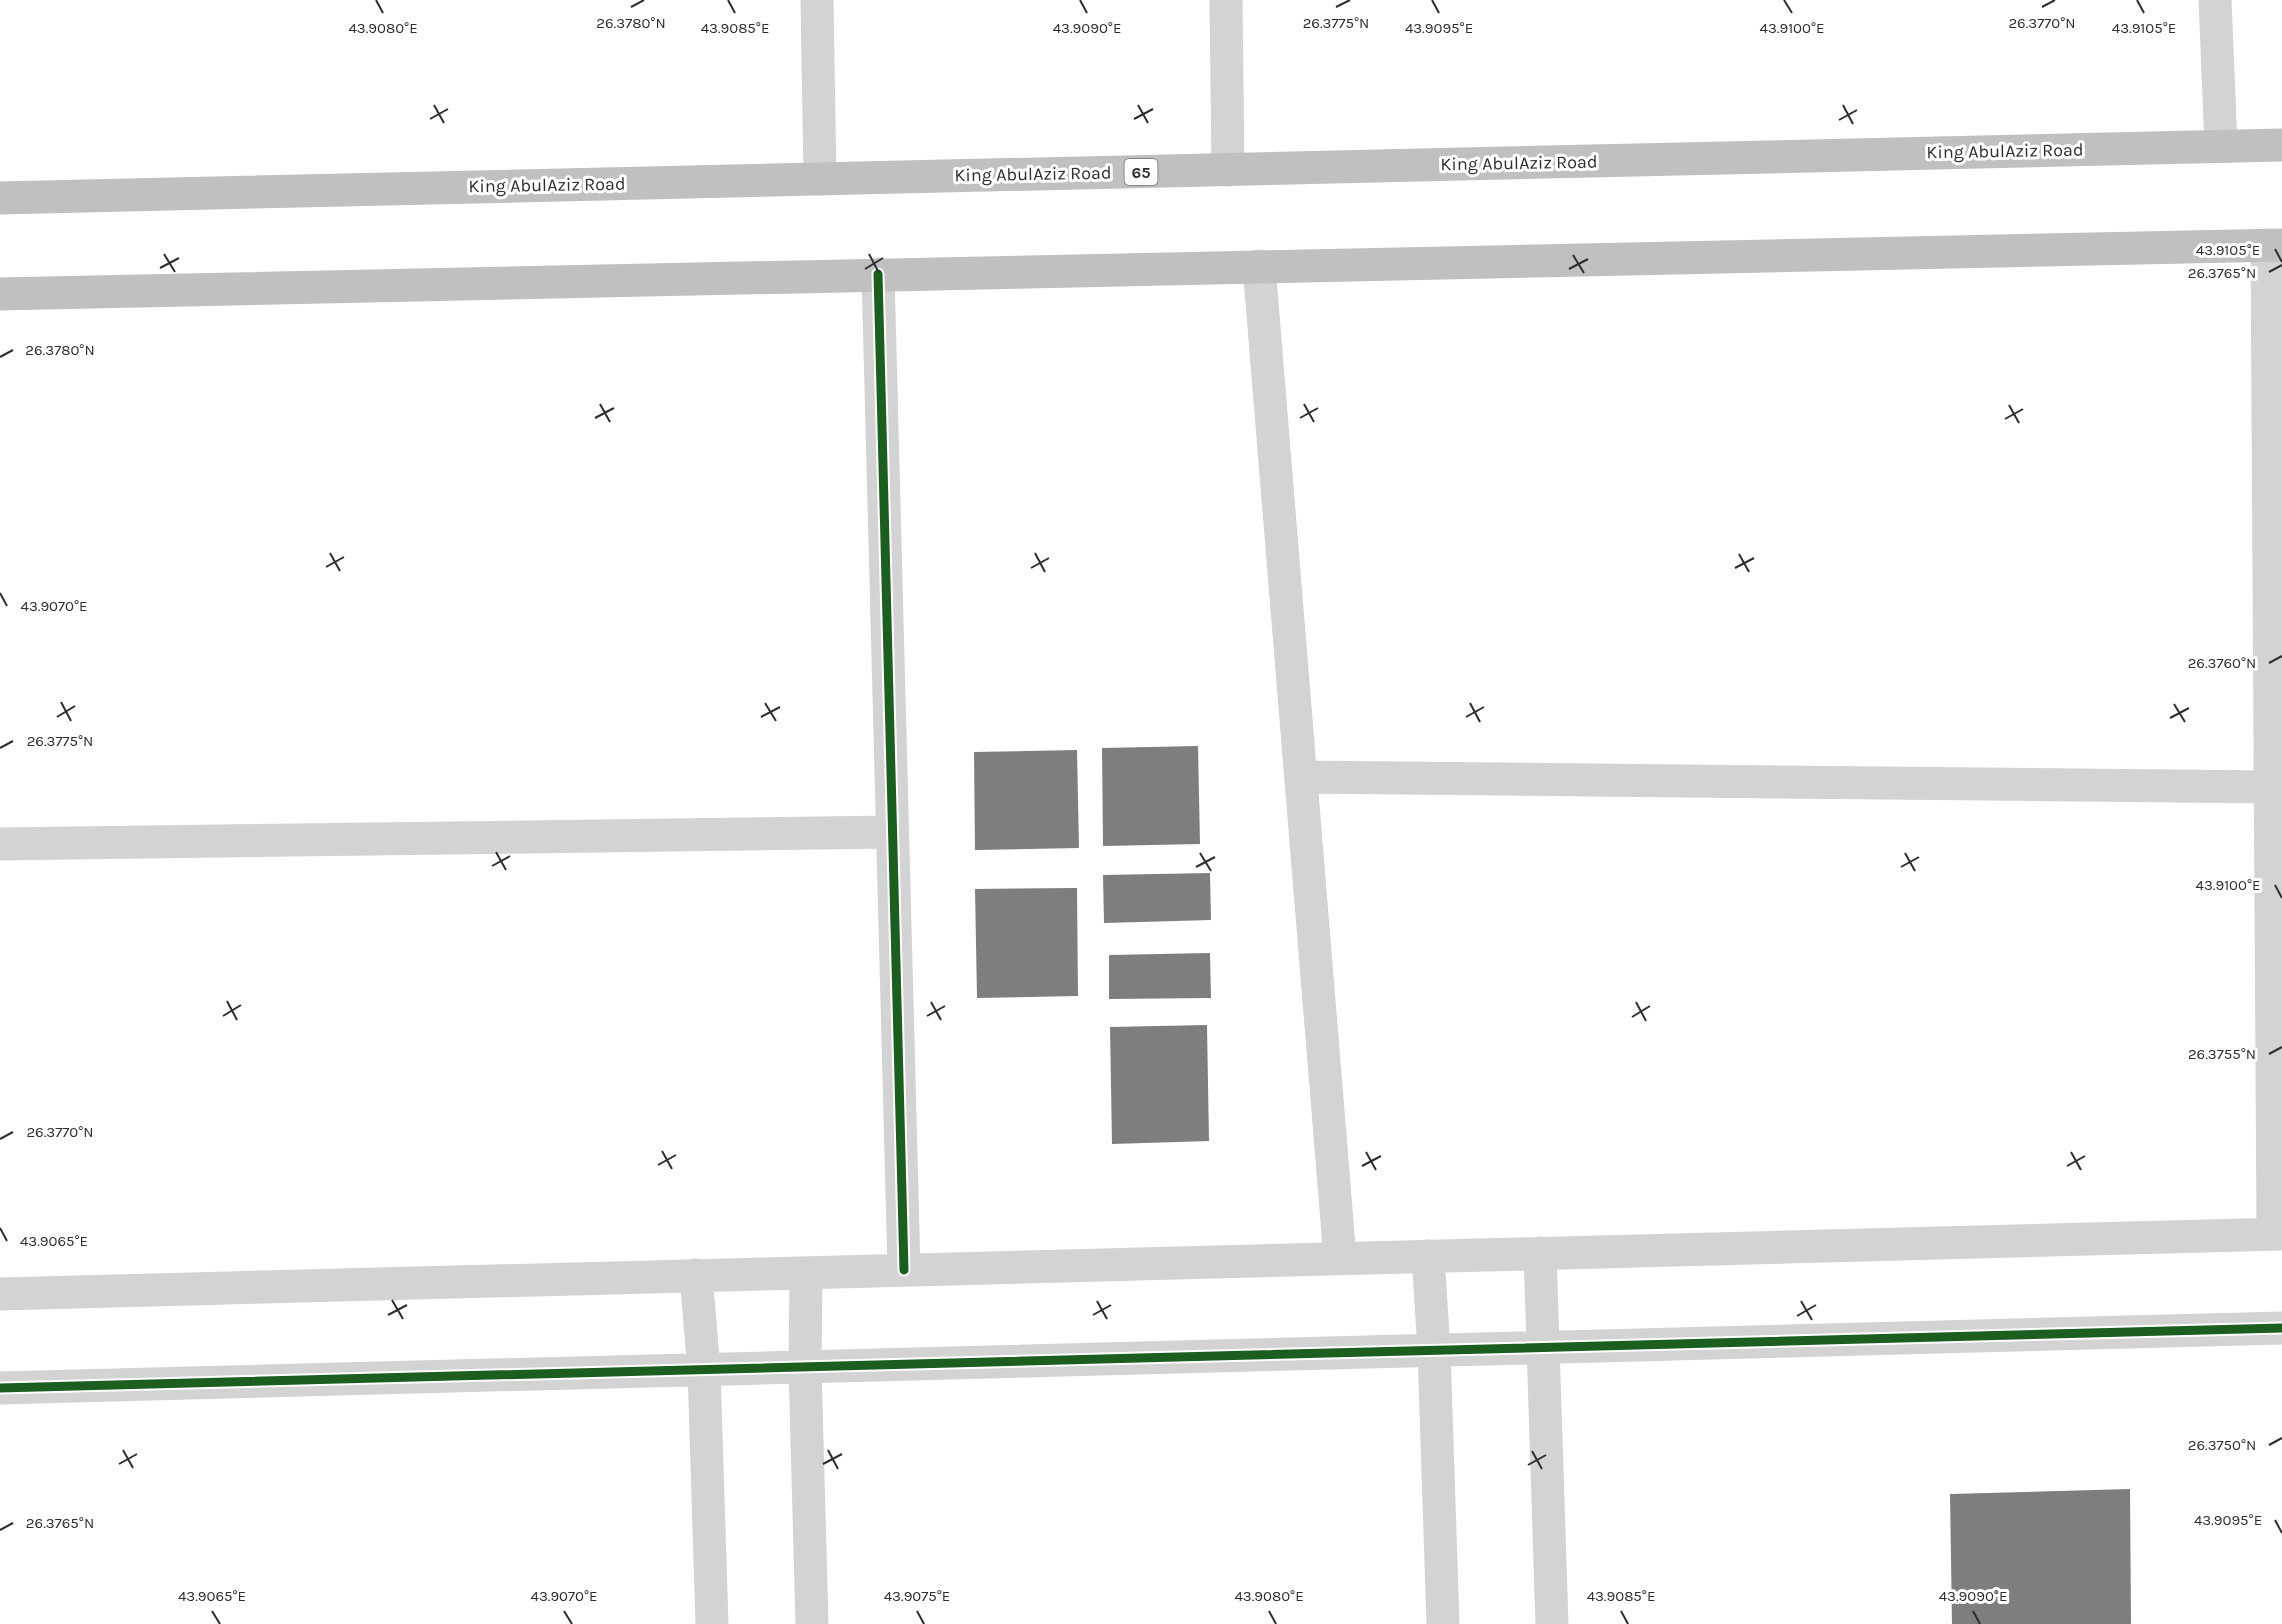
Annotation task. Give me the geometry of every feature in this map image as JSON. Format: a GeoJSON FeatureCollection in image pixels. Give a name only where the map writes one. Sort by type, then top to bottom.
{"type":"FeatureCollection","features":[{"type":"Feature","properties":{"kind":"highway","name":"King AbulAziz Road"},"geometry":{"type":"LineString","coordinates":[[0,198],[2282,145]]}},
{"type":"Feature","properties":{"kind":"highway"},"geometry":{"type":"LineString","coordinates":[[0,294],[2274,245]]}},
{"type":"Feature","properties":{"kind":"street"},"geometry":{"type":"LineString","coordinates":[[817,0],[820,179]]}},
{"type":"Feature","properties":{"kind":"street"},"geometry":{"type":"LineString","coordinates":[[1226,0],[1228,170]]}},
{"type":"Feature","properties":{"kind":"street"},"geometry":{"type":"LineString","coordinates":[[2215,0],[2221,146]]}},
{"type":"Feature","properties":{"kind":"street"},"geometry":{"type":"LineString","coordinates":[[0,1294],[2278,1234],[2271,787],[2274,245]]}},
{"type":"Feature","properties":{"kind":"street"},"geometry":{"type":"LineString","coordinates":[[1260,267],[1340,1258]]}},
{"type":"Feature","properties":{"kind":"street"},"geometry":{"type":"LineString","coordinates":[[878,274],[904,1270]]}},
{"type":"Feature","properties":{"kind":"street"},"geometry":{"type":"LineString","coordinates":[[1301,777],[2271,787]]}},
{"type":"Feature","properties":{"kind":"street"},"geometry":{"type":"LineString","coordinates":[[0,844],[892,832]]}},
{"type":"Feature","properties":{"kind":"street"},"geometry":{"type":"LineString","coordinates":[[1540,1253],[1552,1624]]}},
{"type":"Feature","properties":{"kind":"street"},"geometry":{"type":"LineString","coordinates":[[1428,1256],[1434,1350],[1443,1624]]}},
{"type":"Feature","properties":{"kind":"street"},"geometry":{"type":"LineString","coordinates":[[806,1272],[805,1367],[812,1624]]}},
{"type":"Feature","properties":{"kind":"street"},"geometry":{"type":"LineString","coordinates":[[696,1275],[704,1370],[712,1624]]}},
{"type":"Feature","properties":{"kind":"street"},"geometry":{"type":"LineString","coordinates":[[0,1388],[2282,1328]]}},
{"type":"Feature","properties":{"kind":"building"},"geometry":{"type":"Polygon","coordinates":[[[1198,746],[1200,844],[1103,846],[1102,748],[1198,746]]]}},
{"type":"Feature","properties":{"kind":"building"},"geometry":{"type":"Polygon","coordinates":[[[1077,750],[1079,848],[975,850],[974,752],[1077,750]]]}},
{"type":"Feature","properties":{"kind":"building"},"geometry":{"type":"Polygon","coordinates":[[[1210,873],[1211,920],[1104,923],[1103,875],[1210,873]]]}},
{"type":"Feature","properties":{"kind":"building"},"geometry":{"type":"Polygon","coordinates":[[[1077,888],[1078,996],[977,998],[975,889],[1077,888]]]}},
{"type":"Feature","properties":{"kind":"building"},"geometry":{"type":"Polygon","coordinates":[[[1210,953],[1211,998],[1109,999],[1109,955],[1210,953]]]}},
{"type":"Feature","properties":{"kind":"building"},"geometry":{"type":"Polygon","coordinates":[[[1207,1025],[1209,1141],[1112,1144],[1110,1027],[1207,1025]]]}},
{"type":"Feature","properties":{"kind":"building"},"geometry":{"type":"Polygon","coordinates":[[[2130,1489],[2131,1624],[1952,1624],[1950,1494],[2130,1489]]]}},
{"type":"Feature","properties":{"kind":"cycle path"},"geometry":{"type":"LineString","coordinates":[[878,274],[904,1270]]}},
{"type":"Feature","properties":{"kind":"cycle path"},"geometry":{"type":"LineString","coordinates":[[0,1388],[2282,1328]]}}]}
